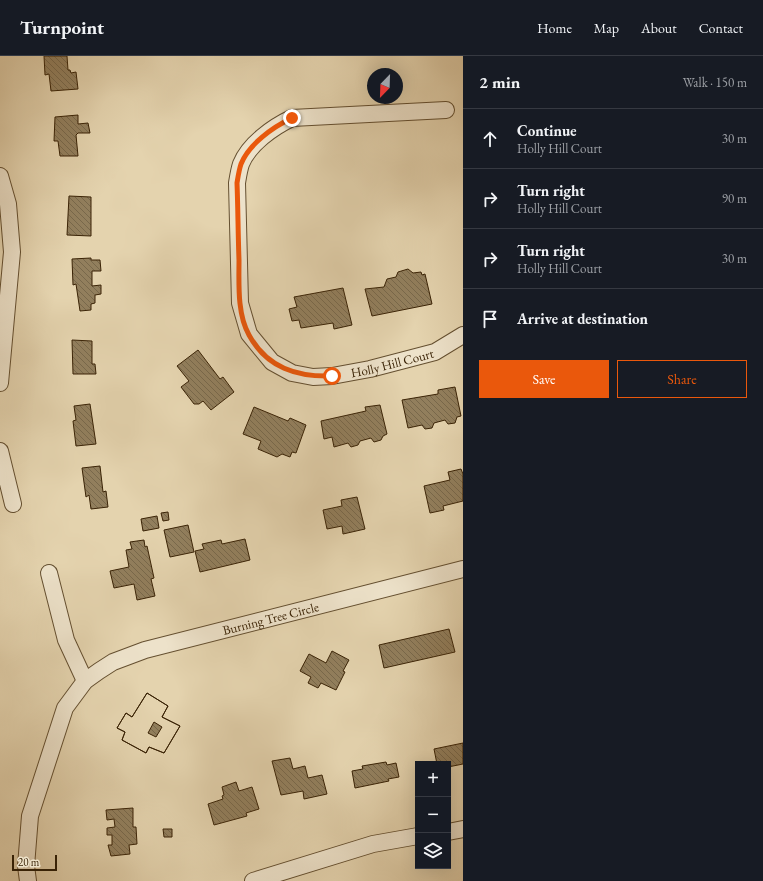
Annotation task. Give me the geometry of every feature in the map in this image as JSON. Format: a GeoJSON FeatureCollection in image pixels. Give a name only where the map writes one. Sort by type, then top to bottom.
{"type":"FeatureCollection","features":[{"type":"Feature","properties":{"kind":"street","name":"Holly Hill Court"},"geometry":{"type":"LineString","coordinates":[[446,110],[292,118],[277,125],[250,149],[241,164],[237,183],[240,303],[248,334],[272,362],[292,373],[313,377],[332,376],[370,369],[435,352],[463,334]]}},
{"type":"Feature","properties":{"kind":"street"},"geometry":{"type":"LineString","coordinates":[[0,176],[8,204],[12,252],[0,383]]}},
{"type":"Feature","properties":{"kind":"street"},"geometry":{"type":"LineString","coordinates":[[0,451],[12,504]]}},
{"type":"Feature","properties":{"kind":"street","name":"Burning Tree Circle"},"geometry":{"type":"LineString","coordinates":[[28,881],[26,866],[30,816],[41,778],[65,708],[85,681],[112,662],[145,650],[463,569]]}},
{"type":"Feature","properties":{"kind":"street"},"geometry":{"type":"LineString","coordinates":[[49,572],[66,640],[85,681]]}},
{"type":"Feature","properties":{"kind":"street"},"geometry":{"type":"LineString","coordinates":[[451,831],[463,829]]}},
{"type":"Feature","properties":{"kind":"street"},"geometry":{"type":"LineString","coordinates":[[253,881],[373,844],[415,837]]}},
{"type":"Feature","properties":{"kind":"building"},"geometry":{"type":"Polygon","coordinates":[[[44,56],[67,56],[68,70],[70,70],[71,73],[76,72],[78,89],[51,91],[49,74],[45,75],[44,56]]]}},
{"type":"Feature","properties":{"kind":"building"},"geometry":{"type":"Polygon","coordinates":[[[78,115],[78,124],[88,123],[90,133],[78,133],[76,135],[78,156],[60,156],[58,141],[54,141],[55,117],[78,115]]]}},
{"type":"Feature","properties":{"kind":"building"},"geometry":{"type":"Polygon","coordinates":[[[69,196],[91,197],[91,236],[67,235],[69,196]]]}},
{"type":"Feature","properties":{"kind":"building"},"geometry":{"type":"Polygon","coordinates":[[[91,258],[91,260],[100,260],[101,271],[92,271],[92,286],[101,285],[101,294],[95,295],[95,303],[91,304],[91,310],[80,311],[76,284],[73,285],[72,259],[91,258]]]}},
{"type":"Feature","properties":{"kind":"building"},"geometry":{"type":"Polygon","coordinates":[[[408,269],[413,273],[421,272],[422,275],[425,274],[432,304],[372,316],[365,289],[384,287],[387,279],[396,277],[398,272],[408,269]]]}},
{"type":"Feature","properties":{"kind":"building"},"geometry":{"type":"Polygon","coordinates":[[[343,288],[352,325],[334,329],[333,323],[301,328],[299,320],[292,321],[289,309],[297,307],[294,297],[343,288]]]}},
{"type":"Feature","properties":{"kind":"building"},"geometry":{"type":"Polygon","coordinates":[[[72,340],[92,341],[92,364],[95,364],[96,374],[73,374],[72,340]]]}},
{"type":"Feature","properties":{"kind":"building"},"geometry":{"type":"Polygon","coordinates":[[[198,350],[220,379],[223,377],[234,392],[211,410],[203,401],[199,404],[194,404],[181,387],[189,381],[177,366],[198,350]]]}},
{"type":"Feature","properties":{"kind":"building"},"geometry":{"type":"Polygon","coordinates":[[[455,387],[461,416],[457,417],[455,423],[448,424],[445,420],[434,423],[432,428],[425,429],[422,425],[408,428],[402,400],[438,394],[438,390],[455,387]]]}},
{"type":"Feature","properties":{"kind":"building"},"geometry":{"type":"Polygon","coordinates":[[[90,404],[96,444],[76,446],[73,421],[76,420],[74,406],[90,404]]]}},
{"type":"Feature","properties":{"kind":"building"},"geometry":{"type":"Polygon","coordinates":[[[380,405],[387,434],[383,436],[381,440],[374,442],[371,438],[360,441],[358,445],[351,447],[348,443],[334,447],[332,437],[324,439],[321,421],[366,411],[365,407],[380,405]]]}},
{"type":"Feature","properties":{"kind":"building"},"geometry":{"type":"Polygon","coordinates":[[[254,407],[288,421],[290,418],[306,425],[296,453],[292,452],[290,457],[282,454],[277,457],[258,449],[261,441],[243,434],[254,407]]]}},
{"type":"Feature","properties":{"kind":"building"},"geometry":{"type":"Polygon","coordinates":[[[100,466],[103,492],[106,491],[108,507],[91,509],[89,495],[86,497],[82,468],[100,466]]]}},
{"type":"Feature","properties":{"kind":"building"},"geometry":{"type":"Polygon","coordinates":[[[461,469],[463,474],[463,501],[443,506],[444,510],[430,513],[424,486],[450,480],[448,472],[461,469]]]}},
{"type":"Feature","properties":{"kind":"building"},"geometry":{"type":"Polygon","coordinates":[[[357,497],[365,529],[343,534],[342,526],[327,529],[323,510],[342,506],[341,500],[357,497]]]}},
{"type":"Feature","properties":{"kind":"building"},"geometry":{"type":"Polygon","coordinates":[[[168,512],[169,520],[163,521],[161,513],[168,512]]]}},
{"type":"Feature","properties":{"kind":"building"},"geometry":{"type":"Polygon","coordinates":[[[157,516],[159,528],[143,531],[141,519],[157,516]]]}},
{"type":"Feature","properties":{"kind":"building"},"geometry":{"type":"Polygon","coordinates":[[[188,525],[194,552],[170,557],[164,530],[188,525]]]}},
{"type":"Feature","properties":{"kind":"building"},"geometry":{"type":"Polygon","coordinates":[[[245,539],[250,560],[200,572],[195,551],[204,549],[202,544],[221,540],[222,544],[245,539]]]}},
{"type":"Feature","properties":{"kind":"building"},"geometry":{"type":"Polygon","coordinates":[[[144,540],[145,547],[147,546],[154,578],[151,579],[155,596],[137,600],[134,584],[114,588],[110,571],[129,567],[126,550],[132,549],[130,542],[144,540]]]}},
{"type":"Feature","properties":{"kind":"building"},"geometry":{"type":"Polygon","coordinates":[[[449,629],[455,652],[384,668],[379,645],[449,629]]]}},
{"type":"Feature","properties":{"kind":"building"},"geometry":{"type":"Polygon","coordinates":[[[332,651],[349,660],[336,690],[321,683],[318,688],[308,683],[311,677],[300,671],[309,654],[326,663],[332,651]]]}},
{"type":"Feature","properties":{"kind":"building"},"geometry":{"type":"Polygon","coordinates":[[[147,693],[168,706],[162,717],[180,726],[164,753],[149,747],[146,753],[122,740],[125,732],[117,728],[126,713],[132,717],[147,693]],[[154,722],[148,733],[156,737],[162,727],[154,722]]]}},
{"type":"Feature","properties":{"kind":"building"},"geometry":{"type":"Polygon","coordinates":[[[147,693],[168,706],[162,717],[180,726],[164,753],[149,747],[146,753],[122,740],[125,732],[117,728],[126,713],[132,717],[147,693]]]}},
{"type":"Feature","properties":{"kind":"building"},"geometry":{"type":"Polygon","coordinates":[[[463,743],[463,764],[451,766],[451,761],[436,761],[434,749],[463,743]]]}},
{"type":"Feature","properties":{"kind":"building"},"geometry":{"type":"Polygon","coordinates":[[[290,758],[293,769],[305,766],[308,778],[322,775],[327,794],[304,799],[303,791],[281,795],[272,761],[290,758]]]}},
{"type":"Feature","properties":{"kind":"building"},"geometry":{"type":"Polygon","coordinates":[[[386,762],[387,765],[396,763],[399,777],[388,779],[389,781],[355,788],[352,771],[363,769],[362,766],[386,762]]]}},
{"type":"Feature","properties":{"kind":"building"},"geometry":{"type":"Polygon","coordinates":[[[236,782],[239,791],[252,787],[259,809],[246,813],[247,816],[214,825],[208,804],[223,799],[222,796],[224,795],[222,787],[236,782]]]}},
{"type":"Feature","properties":{"kind":"building"},"geometry":{"type":"Polygon","coordinates":[[[133,808],[133,827],[136,827],[137,844],[129,845],[130,854],[111,856],[108,845],[112,845],[112,835],[107,835],[107,828],[115,827],[114,819],[107,820],[106,810],[133,808]]]}},
{"type":"Feature","properties":{"kind":"building"},"geometry":{"type":"Polygon","coordinates":[[[163,829],[172,829],[172,837],[164,837],[163,829]]]}},
{"type":"Feature","properties":{"kind":"route"},"geometry":{"type":"LineString","coordinates":[[292,118],[277,125],[250,149],[241,164],[237,183],[240,303],[248,334],[272,362],[292,373],[313,377],[332,376]]}}]}
